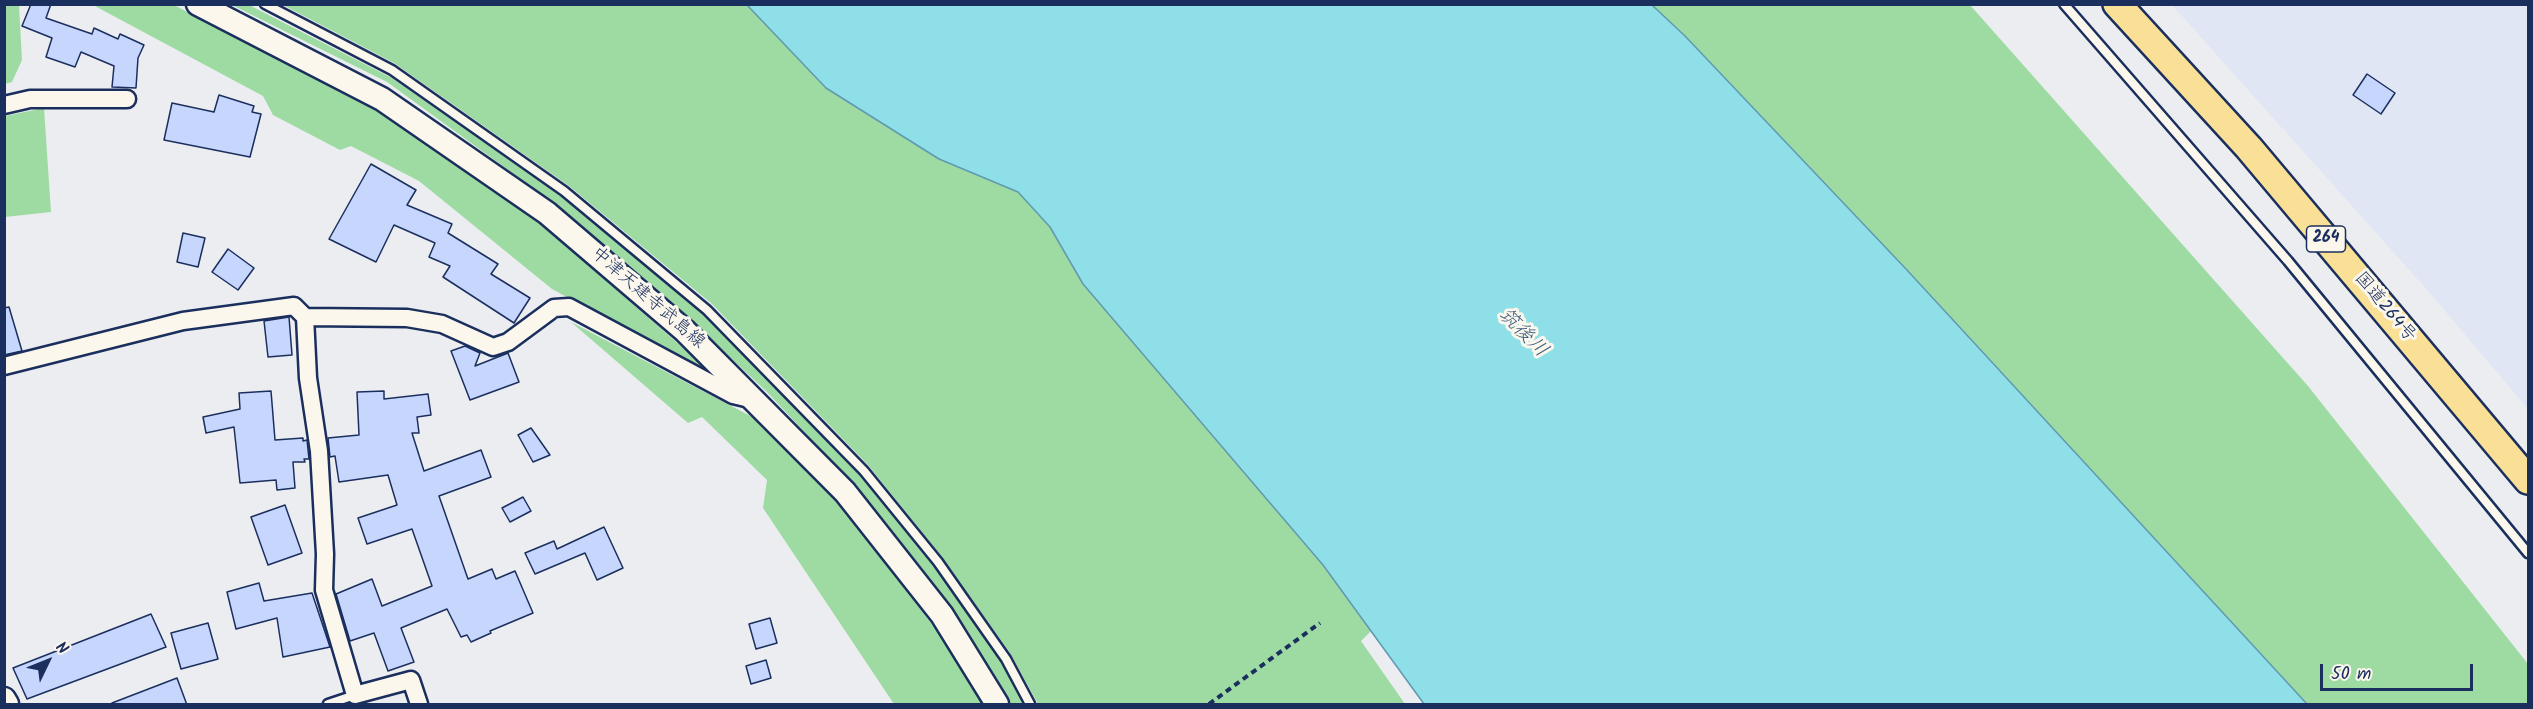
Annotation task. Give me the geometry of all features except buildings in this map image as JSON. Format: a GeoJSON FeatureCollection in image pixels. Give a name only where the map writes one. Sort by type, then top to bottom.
{"type":"FeatureCollection","features":[{"type":"Feature","properties":{"kind":"highway","name":"国道264号"},"geometry":{"type":"LineString","coordinates":[[2117,4],[2249,148],[2529,480]]}},
{"type":"Feature","properties":{"kind":"main road","name":"中津天建寺武島線"},"geometry":{"type":"LineString","coordinates":[[198,4],[382,99],[547,213],[685,331],[757,400],[845,492],[942,615],[997,705]]}},
{"type":"Feature","properties":{"kind":"main road"},"geometry":{"type":"LineString","coordinates":[[4,699],[7,705]]}},
{"type":"Feature","properties":{"kind":"street"},"geometry":{"type":"LineString","coordinates":[[4,105],[30,99],[128,99]]}},
{"type":"Feature","properties":{"kind":"street"},"geometry":{"type":"LineString","coordinates":[[4,366],[183,321],[294,306],[305,316],[407,318],[442,324],[493,347],[508,342],[554,308],[569,307],[733,395],[757,400]]}},
{"type":"Feature","properties":{"kind":"street"},"geometry":{"type":"LineString","coordinates":[[305,316],[308,378],[319,451],[325,554],[324,590],[356,695],[411,680],[419,705]]}},
{"type":"Feature","properties":{"kind":"lane"},"geometry":{"type":"LineString","coordinates":[[265,4],[392,70],[564,191],[707,310],[864,471],[909,525],[938,562],[999,650],[1030,705]]}},
{"type":"Feature","properties":{"kind":"lane"},"geometry":{"type":"LineString","coordinates":[[2064,4],[2288,261],[2529,554]]}},
{"type":"Feature","properties":{"kind":"lane"},"geometry":{"type":"LineString","coordinates":[[328,705],[356,695]]}},
{"type":"Feature","properties":{"kind":"path"},"geometry":{"type":"LineString","coordinates":[[1209,705],[1320,623]]}},
{"type":"Feature","properties":{"kind":"shaded area"},"geometry":{"type":"Polygon","coordinates":[[[2172,5],[2528,5],[2528,409],[2429,292],[2172,5]]]}},
{"type":"Feature","properties":{"kind":"green space"},"geometry":{"type":"Polygon","coordinates":[[[4,5],[19,5],[22,60],[12,82],[5,84],[4,5]]]}},
{"type":"Feature","properties":{"kind":"green space"},"geometry":{"type":"Polygon","coordinates":[[[93,5],[174,5],[384,115],[541,224],[721,381],[552,289],[419,181],[351,146],[340,150],[273,115],[263,96],[93,5]]]}},
{"type":"Feature","properties":{"kind":"green space"},"geometry":{"type":"Polygon","coordinates":[[[232,5],[249,5],[392,78],[559,195],[704,315],[862,477],[936,568],[1003,665],[1024,704],[1011,704],[964,627],[854,485],[767,392],[684,314],[551,201],[387,82],[232,5]]]}},
{"type":"Feature","properties":{"kind":"green space"},"geometry":{"type":"Polygon","coordinates":[[[283,5],[790,5],[939,159],[1018,192],[1050,227],[1083,284],[1323,565],[1371,631],[1361,641],[1405,704],[1038,704],[1010,653],[944,560],[868,465],[712,304],[569,186],[394,63],[283,5]]]}},
{"type":"Feature","properties":{"kind":"green space"},"geometry":{"type":"Polygon","coordinates":[[[1652,5],[1970,5],[2308,386],[2528,664],[2528,704],[2307,704],[1906,269],[1685,36],[1652,5]]]}},
{"type":"Feature","properties":{"kind":"green space"},"geometry":{"type":"Polygon","coordinates":[[[44,108],[51,212],[5,217],[5,116],[44,108]]]}},
{"type":"Feature","properties":{"kind":"green space"},"geometry":{"type":"Polygon","coordinates":[[[571,322],[758,420],[847,513],[940,635],[983,704],[894,704],[763,508],[767,480],[702,417],[688,423],[571,322]]]}},
{"type":"Feature","properties":{"kind":"water","name":"筑後川"},"geometry":{"type":"Polygon","coordinates":[[[747,5],[1652,5],[1685,36],[1906,269],[2307,704],[1424,704],[1323,565],[1083,284],[1050,227],[1018,192],[939,159],[826,88],[747,5]]]}}]}
